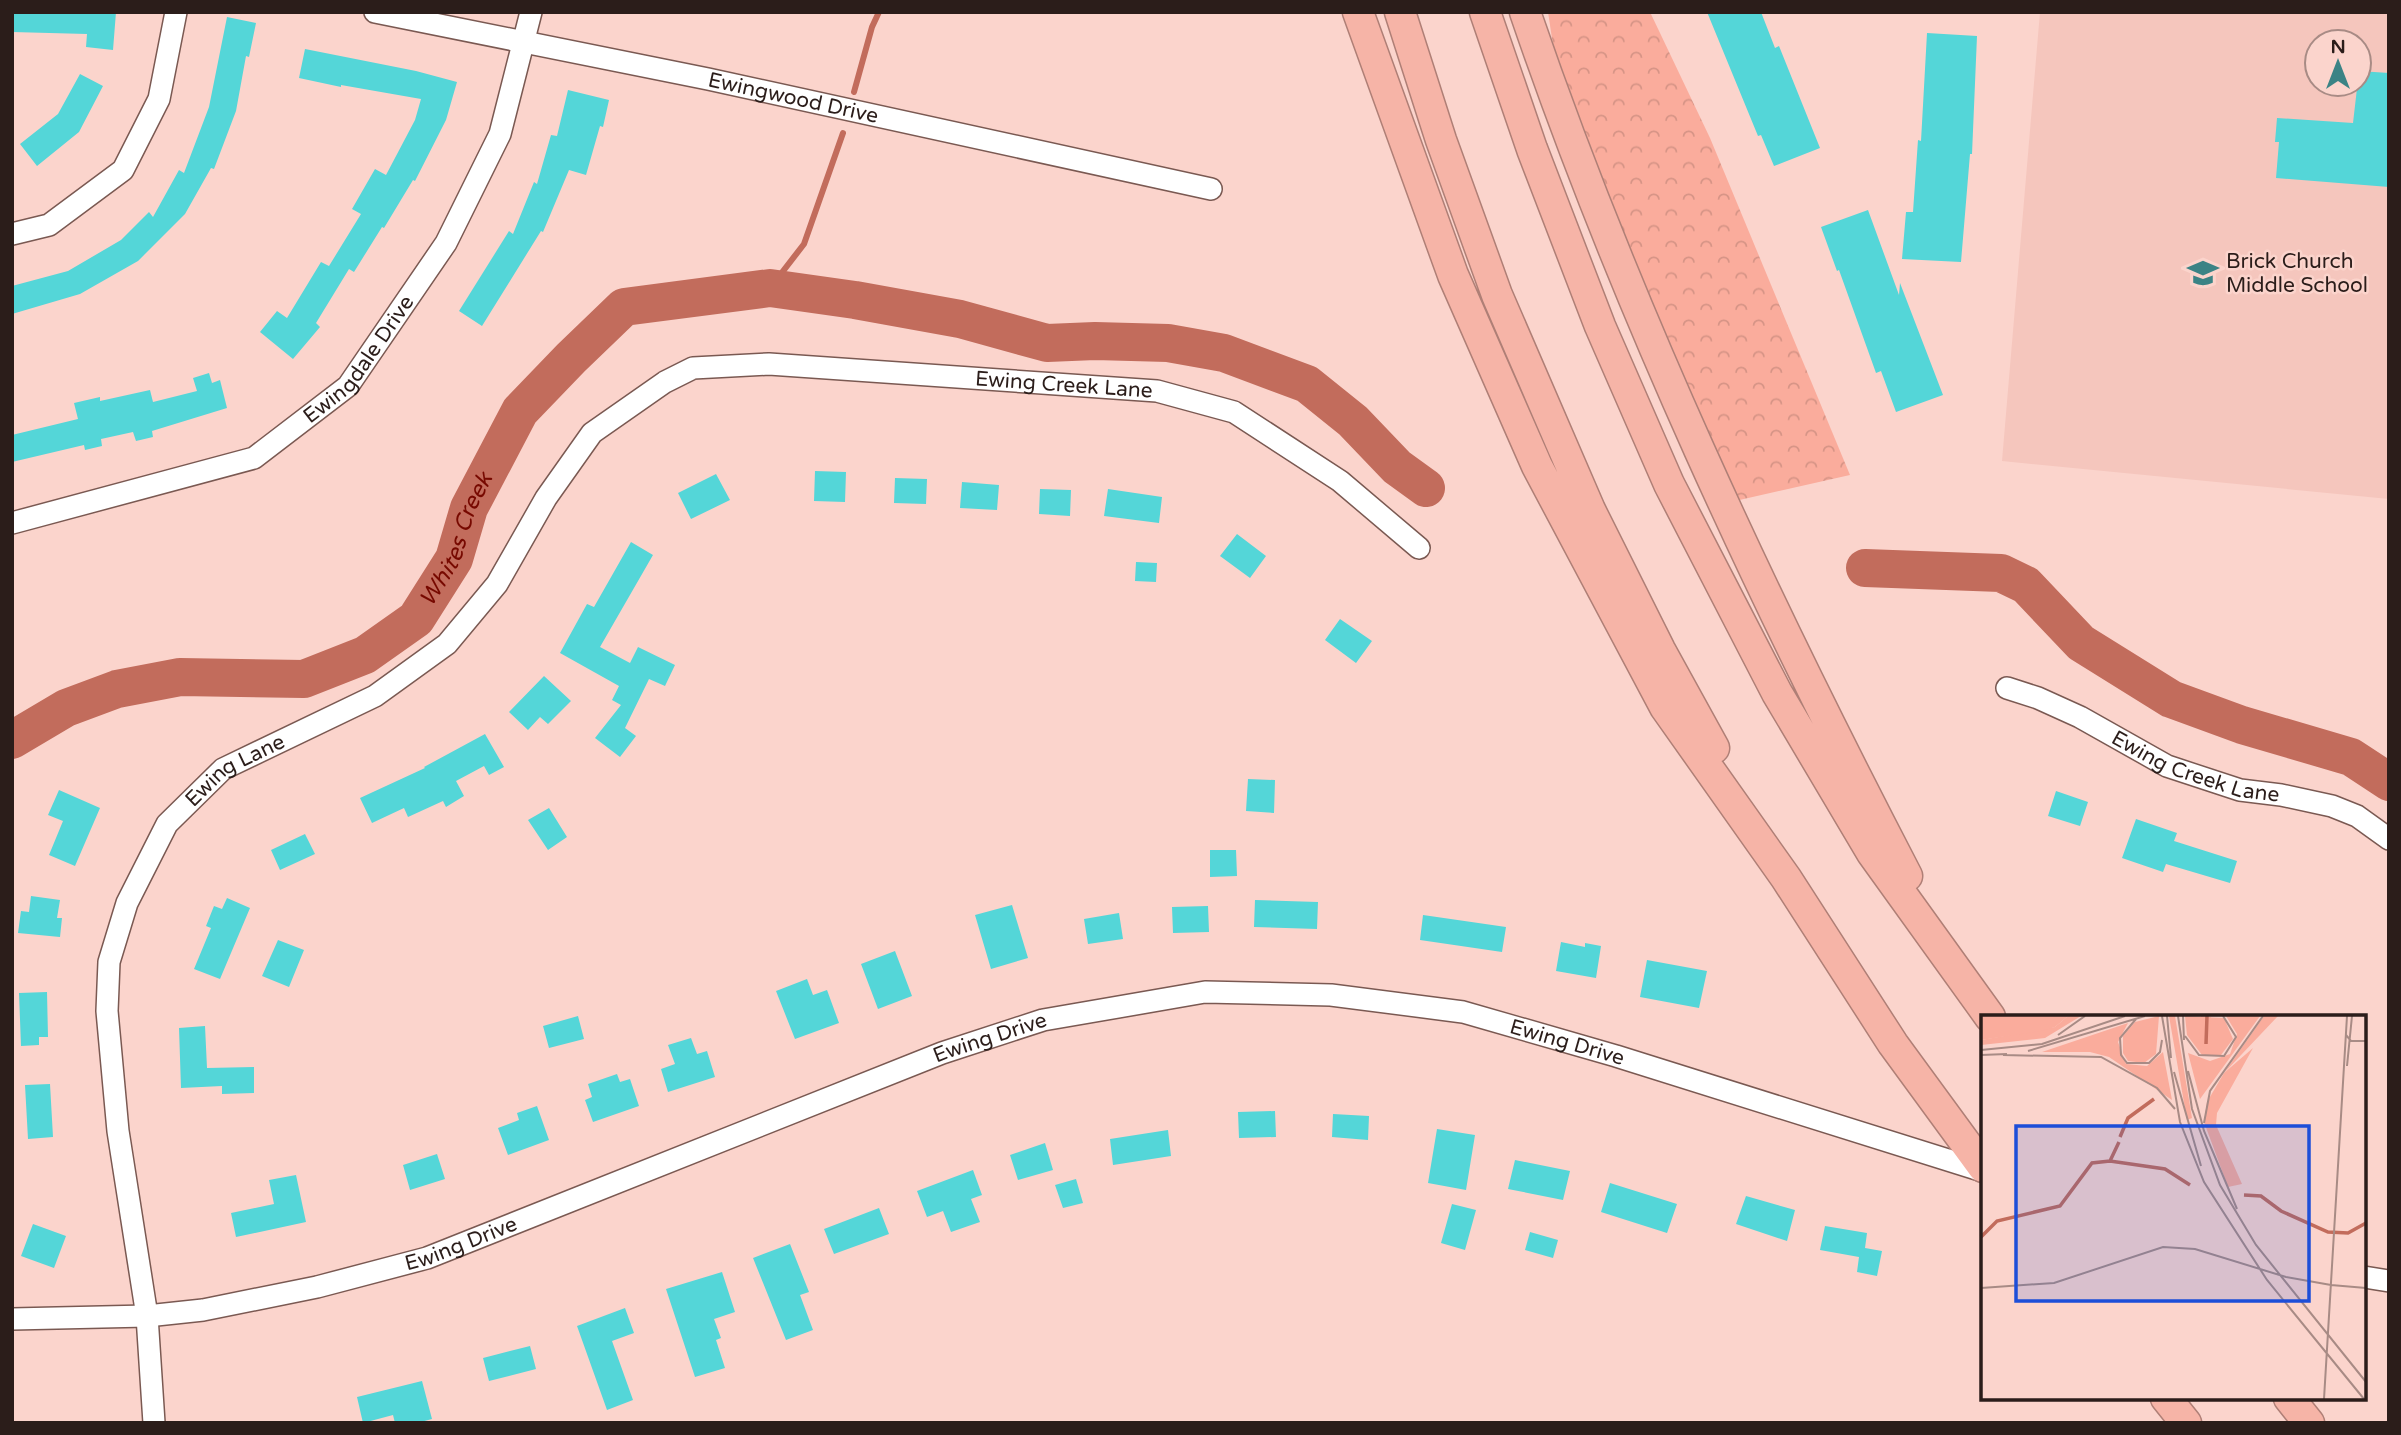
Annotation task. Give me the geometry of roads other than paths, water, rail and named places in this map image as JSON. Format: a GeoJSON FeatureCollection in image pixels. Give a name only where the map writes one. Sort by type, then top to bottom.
{"type":"FeatureCollection","features":[{"type":"Feature","properties":{"kind":"highway"},"geometry":{"type":"LineString","coordinates":[[1357,12],[1453,275],[1537,466],[1665,707],[1786,878],[1893,1044],[1981,1166]]}},
{"type":"Feature","properties":{"kind":"highway"},"geometry":{"type":"LineString","coordinates":[[1400,12],[1441,140],[1497,295],[1590,510],[1660,650],[1786,878]]}},
{"type":"Feature","properties":{"kind":"highway"},"geometry":{"type":"LineString","coordinates":[[1485,12],[1532,149],[1600,326],[1669,484],[1777,693],[1872,853],[1989,1015]]}},
{"type":"Feature","properties":{"kind":"highway"},"geometry":{"type":"LineString","coordinates":[[1525,12],[1643,323],[1739,536],[1851,768],[1961,978]]}},
{"type":"Feature","properties":{"kind":"highway"},"geometry":{"type":"LineString","coordinates":[[1536,12],[1538,49]]}},
{"type":"Feature","properties":{"kind":"highway"},"geometry":{"type":"LineString","coordinates":[[2167,1400],[2186,1423]]}},
{"type":"Feature","properties":{"kind":"highway"},"geometry":{"type":"LineString","coordinates":[[2291,1400],[2309,1423]]}},
{"type":"Feature","properties":{"kind":"street"},"geometry":{"type":"LineString","coordinates":[[12,234],[49,225],[123,170],[159,99],[176,12]]}},
{"type":"Feature","properties":{"kind":"street","name":"Ewingwood Drive"},"geometry":{"type":"LineString","coordinates":[[375,12],[708,79],[1211,189]]}},
{"type":"Feature","properties":{"kind":"street","name":"Ewingdale Drive"},"geometry":{"type":"LineString","coordinates":[[12,523],[254,458],[348,386],[446,243],[500,134],[531,12]]}},
{"type":"Feature","properties":{"kind":"street","name":"Ewing Creek Lane"},"geometry":{"type":"LineString","coordinates":[[665,382],[692,368],[769,364],[1157,391],[1234,412],[1340,481],[1419,548]]}},
{"type":"Feature","properties":{"kind":"street","name":"Ewing Lane"},"geometry":{"type":"LineString","coordinates":[[153,1423],[147,1316],[118,1131],[107,1012],[109,962],[127,903],[167,824],[223,769],[375,696],[447,644],[497,584],[546,499],[592,433],[665,382]]}},
{"type":"Feature","properties":{"kind":"street","name":"Ewing Creek Lane"},"geometry":{"type":"LineString","coordinates":[[2007,688],[2038,698],[2080,717],[2167,766],[2240,790],[2281,795],[2332,807],[2357,816],[2389,839]]}},
{"type":"Feature","properties":{"kind":"street","name":"Ewing Drive"},"geometry":{"type":"LineString","coordinates":[[12,1319],[147,1316],[203,1310],[292,1292],[427,1258],[942,1053],[1043,1020],[1205,992],[1331,995],[1463,1012],[1616,1056],[1779,1109],[1981,1168]]}},
{"type":"Feature","properties":{"kind":"street"},"geometry":{"type":"LineString","coordinates":[[2366,1277],[2389,1281]]}},
{"type":"Feature","properties":{"kind":"waterway"},"geometry":{"type":"LineString","coordinates":[[854,92],[872,27],[879,12]]}},
{"type":"Feature","properties":{"kind":"waterway"},"geometry":{"type":"LineString","coordinates":[[770,288],[804,244],[843,133]]}},
{"type":"Feature","properties":{"kind":"waterway","name":"Whites Creek"},"geometry":{"type":"LineString","coordinates":[[12,740],[66,708],[117,689],[180,677],[304,679],[365,655],[416,619],[454,559],[469,508],[520,411],[624,307],[770,288],[960,319],[1047,343],[1168,343],[1224,353],[1307,384],[1353,421],[1397,467],[1426,488]]}},
{"type":"Feature","properties":{"kind":"waterway"},"geometry":{"type":"LineString","coordinates":[[1865,568],[2001,573],[2026,585],[2081,643],[2171,699],[2242,725],[2351,757],[2389,782]]}},
{"type":"Feature","properties":{"kind":"place","name":"Brick Church Middle School"},"geometry":{"type":"Point","coordinates":[2203,273]}}]}
